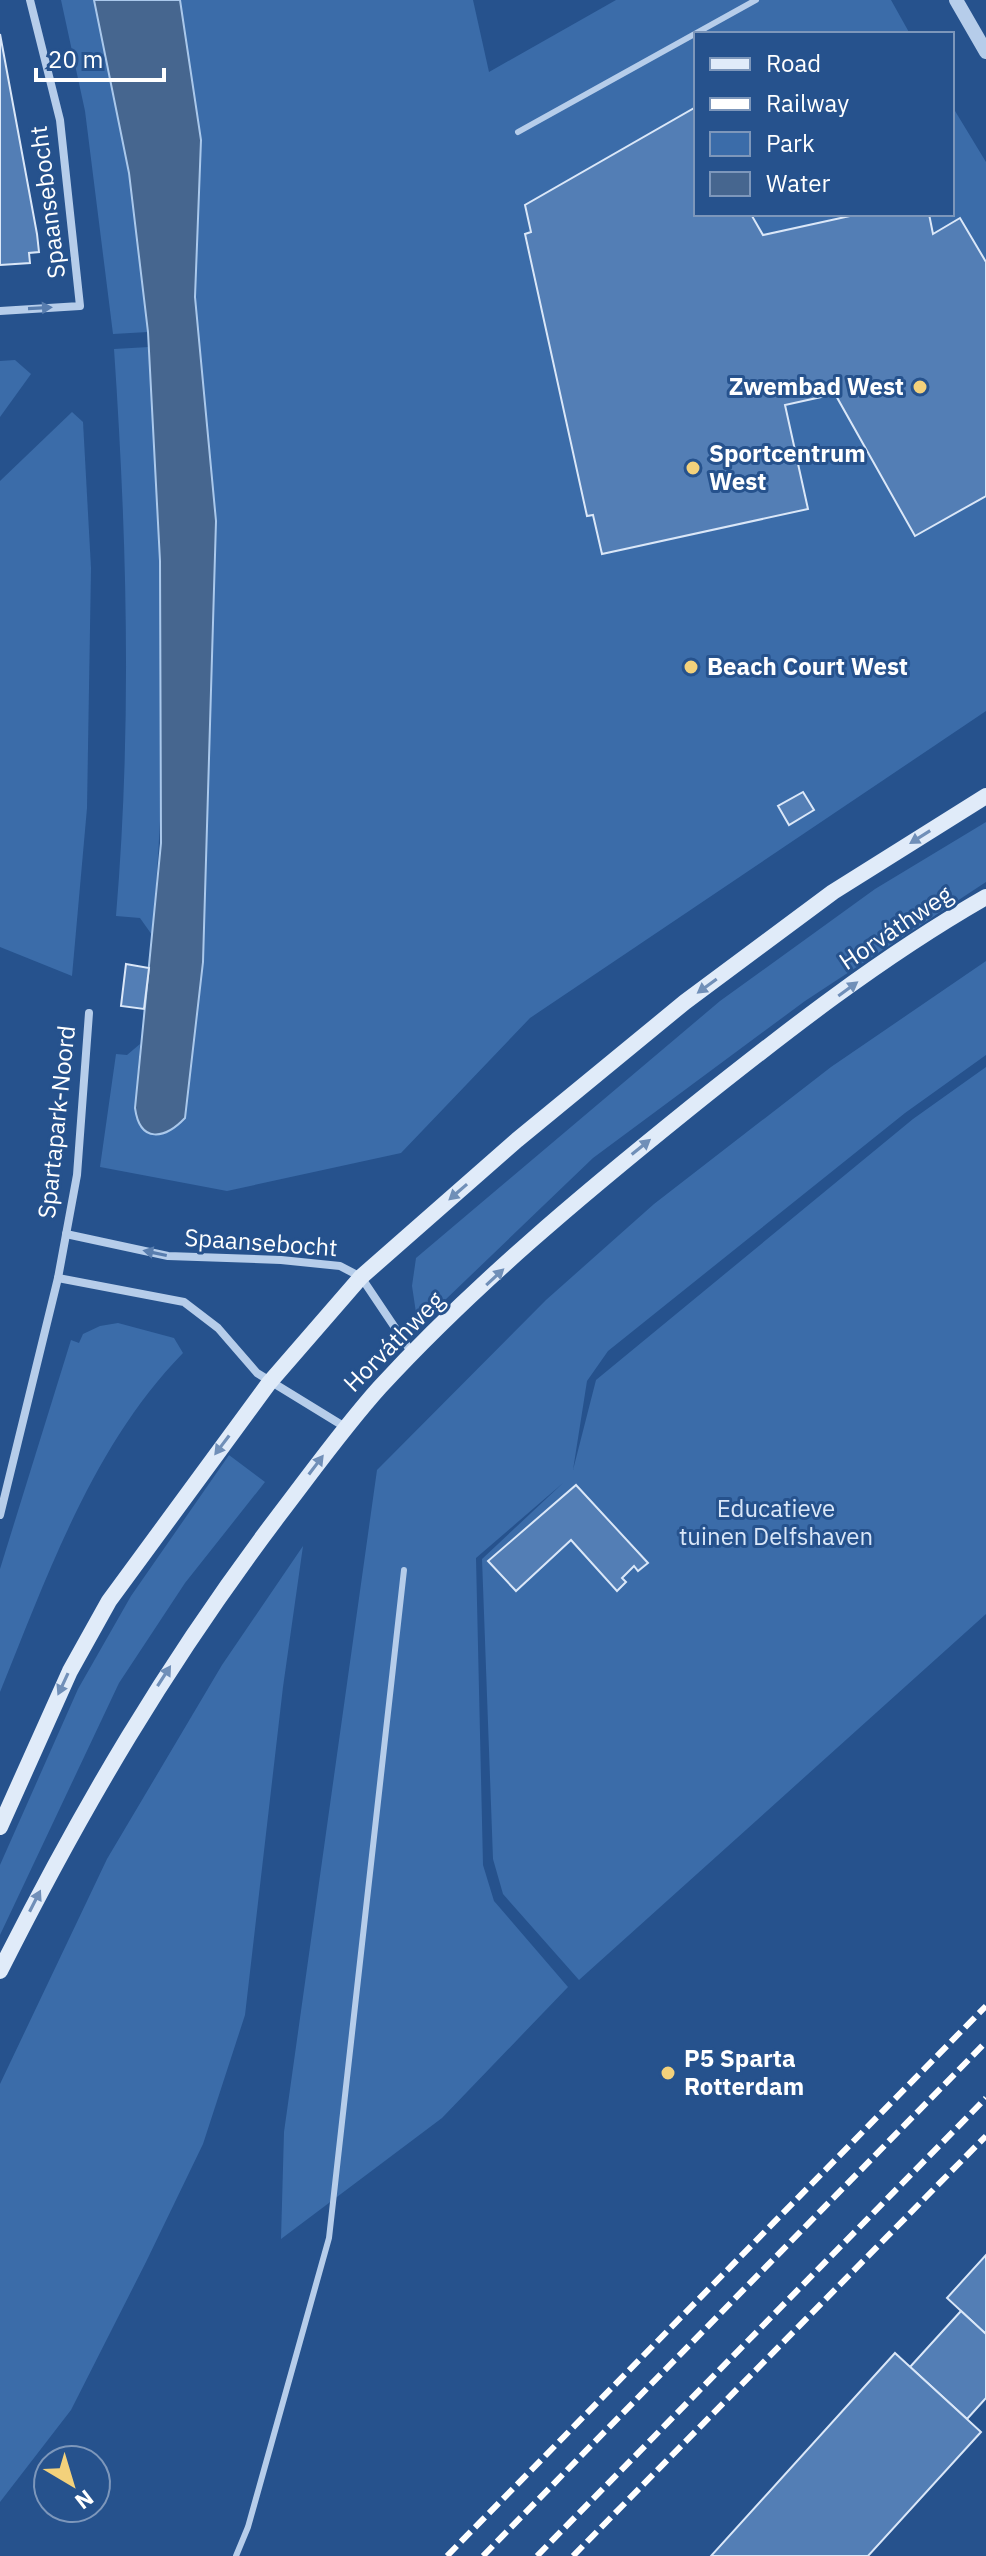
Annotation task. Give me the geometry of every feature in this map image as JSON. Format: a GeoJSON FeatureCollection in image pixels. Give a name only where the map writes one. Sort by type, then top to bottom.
{"type":"FeatureCollection","features":[{"type":"Feature","properties":{"kind":"main road"},"geometry":{"type":"LineString","coordinates":[[0,1827],[70,1671],[109,1601],[269,1383],[361,1277],[517,1140],[685,1002],[833,892],[986,796]]}},
{"type":"Feature","properties":{"kind":"main road","name":"Horváthweg"},"geometry":{"type":"LineString","coordinates":[[0,1971],[83,1809],[162,1679],[227,1584],[345,1427],[413,1353],[581,1196],[734,1072],[932,928],[986,897]]}},
{"type":"Feature","properties":{"kind":"street","name":"Spaansebocht"},"geometry":{"type":"LineString","coordinates":[[0,311],[80,306],[60,120],[30,0]]}},
{"type":"Feature","properties":{"kind":"street"},"geometry":{"type":"LineString","coordinates":[[956,0],[986,52]]}},
{"type":"Feature","properties":{"kind":"street","name":"Spartapark-Noord"},"geometry":{"type":"LineString","coordinates":[[0,1515],[58,1278],[77,1175],[89,1013]]}},
{"type":"Feature","properties":{"kind":"street","name":"Spaansebocht"},"geometry":{"type":"LineString","coordinates":[[66,1234],[168,1256],[329,1263],[361,1277],[413,1353]]}},
{"type":"Feature","properties":{"kind":"street"},"geometry":{"type":"LineString","coordinates":[[58,1278],[184,1302],[218,1328],[269,1383],[345,1427]]}},
{"type":"Feature","properties":{"kind":"lane"},"geometry":{"type":"LineString","coordinates":[[698,32],[756,0]]}},
{"type":"Feature","properties":{"kind":"lane"},"geometry":{"type":"LineString","coordinates":[[518,132],[694,34]]}},
{"type":"Feature","properties":{"kind":"lane"},"geometry":{"type":"LineString","coordinates":[[236,2556],[248,2527],[329,2238],[404,1570]]}},
{"type":"Feature","properties":{"kind":"green space"},"geometry":{"type":"Polygon","coordinates":[[[61,0],[94,0],[129,173],[148,332],[113,334],[85,111],[61,0]]]}},
{"type":"Feature","properties":{"kind":"green space"},"geometry":{"type":"Polygon","coordinates":[[[180,0],[473,0],[489,72],[616,0],[891,0],[909,32],[694,32],[694,216],[954,216],[954,109],[986,162],[986,711],[530,1018],[401,1153],[227,1191],[100,1167],[116,1054],[127,1055],[140,1044],[135,1108],[203,962],[216,521],[195,298],[201,140],[180,0]]]}},
{"type":"Feature","properties":{"kind":"green space"},"geometry":{"type":"Polygon","coordinates":[[[149,347],[159,493],[163,641],[161,789],[152,935],[140,918],[116,916],[124,774],[126,632],[114,349],[149,347]]]}},
{"type":"Feature","properties":{"kind":"green space"},"geometry":{"type":"Polygon","coordinates":[[[15,360],[31,374],[0,417],[0,361],[15,360]]]}},
{"type":"Feature","properties":{"kind":"green space"},"geometry":{"type":"Polygon","coordinates":[[[72,412],[83,422],[91,568],[87,808],[72,976],[0,947],[0,481],[72,412]]]}},
{"type":"Feature","properties":{"kind":"green space"},"geometry":{"type":"Polygon","coordinates":[[[986,822],[986,882],[805,1001],[593,1158],[418,1326],[412,1286],[416,1258],[720,1001],[875,889],[986,822]]]}},
{"type":"Feature","properties":{"kind":"green space","name":"Educatieve tuinen Delfshaven"},"geometry":{"type":"Polygon","coordinates":[[[986,961],[986,1055],[905,1113],[608,1351],[587,1381],[573,1470],[596,1380],[913,1119],[986,1067],[986,1614],[579,1980],[503,1894],[493,1859],[482,1559],[563,1483],[476,1558],[483,1865],[494,1901],[568,1987],[442,2118],[281,2239],[284,2132],[377,1470],[546,1300],[654,1204],[831,1067],[986,961]]]}},
{"type":"Feature","properties":{"kind":"green space"},"geometry":{"type":"Polygon","coordinates":[[[118,1323],[174,1338],[183,1353],[151,1389],[98,1470],[55,1557],[0,1692],[0,1569],[71,1340],[79,1343],[83,1334],[100,1326],[118,1323]]]}},
{"type":"Feature","properties":{"kind":"green space"},"geometry":{"type":"Polygon","coordinates":[[[229,1455],[265,1482],[185,1583],[119,1683],[0,1935],[0,1865],[78,1689],[131,1596],[229,1455]]]}},
{"type":"Feature","properties":{"kind":"green space"},"geometry":{"type":"Polygon","coordinates":[[[303,1546],[283,1687],[245,2015],[203,2144],[146,2262],[71,2410],[45,2444],[32,2444],[32,2461],[0,2502],[0,2084],[107,1859],[222,1665],[303,1546]]]}},
{"type":"Feature","properties":{"kind":"water"},"geometry":{"type":"Polygon","coordinates":[[[94,0],[180,0],[201,140],[195,297],[216,521],[203,962],[185,1118],[162,1134],[148,1133],[142,1128],[135,1108],[161,843],[160,561],[148,332],[129,173],[94,0]]]}},
{"type":"Feature","properties":{"kind":"building"},"geometry":{"type":"Polygon","coordinates":[[[0,34],[39,252],[29,253],[30,263],[0,265],[0,34]]]}},
{"type":"Feature","properties":{"kind":"building"},"geometry":{"type":"Polygon","coordinates":[[[694,108],[694,216],[752,216],[763,235],[850,216],[929,216],[933,234],[960,218],[986,262],[986,496],[915,536],[835,394],[785,405],[808,509],[602,554],[593,515],[587,516],[525,234],[531,232],[525,205],[694,108]]]}},
{"type":"Feature","properties":{"kind":"building"},"geometry":{"type":"Polygon","coordinates":[[[803,792],[814,810],[789,825],[778,806],[803,792]]]}},
{"type":"Feature","properties":{"kind":"building"},"geometry":{"type":"Polygon","coordinates":[[[126,964],[149,968],[144,1009],[121,1006],[126,964]]]}},
{"type":"Feature","properties":{"kind":"building"},"geometry":{"type":"Polygon","coordinates":[[[576,1485],[648,1563],[638,1571],[634,1566],[622,1578],[626,1582],[617,1591],[571,1540],[516,1591],[488,1561],[576,1485]]]}},
{"type":"Feature","properties":{"kind":"building"},"geometry":{"type":"Polygon","coordinates":[[[986,2255],[986,2334],[947,2298],[986,2255]]]}},
{"type":"Feature","properties":{"kind":"building"},"geometry":{"type":"Polygon","coordinates":[[[961,2311],[986,2334],[986,2398],[967,2419],[910,2367],[961,2311]]]}},
{"type":"Feature","properties":{"kind":"building"},"geometry":{"type":"Polygon","coordinates":[[[895,2353],[981,2432],[868,2556],[711,2556],[895,2353]]]}},
{"type":"Feature","properties":{"kind":"railway"},"geometry":{"type":"LineString","coordinates":[[447,2556],[986,2006]]}},
{"type":"Feature","properties":{"kind":"railway"},"geometry":{"type":"LineString","coordinates":[[483,2556],[986,2042]]}},
{"type":"Feature","properties":{"kind":"railway"},"geometry":{"type":"LineString","coordinates":[[537,2556],[986,2098]]}},
{"type":"Feature","properties":{"kind":"railway"},"geometry":{"type":"LineString","coordinates":[[573,2556],[986,2136]]}},
{"type":"Feature","properties":{"kind":"place","name":"Zwembad West"},"geometry":{"type":"Point","coordinates":[920,387]}},
{"type":"Feature","properties":{"kind":"place","name":"Sportcentrum West"},"geometry":{"type":"Point","coordinates":[693,468]}},
{"type":"Feature","properties":{"kind":"place","name":"Beach Court West"},"geometry":{"type":"Point","coordinates":[691,667]}},
{"type":"Feature","properties":{"kind":"place","name":"P5 Sparta Rotterdam"},"geometry":{"type":"Point","coordinates":[668,2073]}}]}
